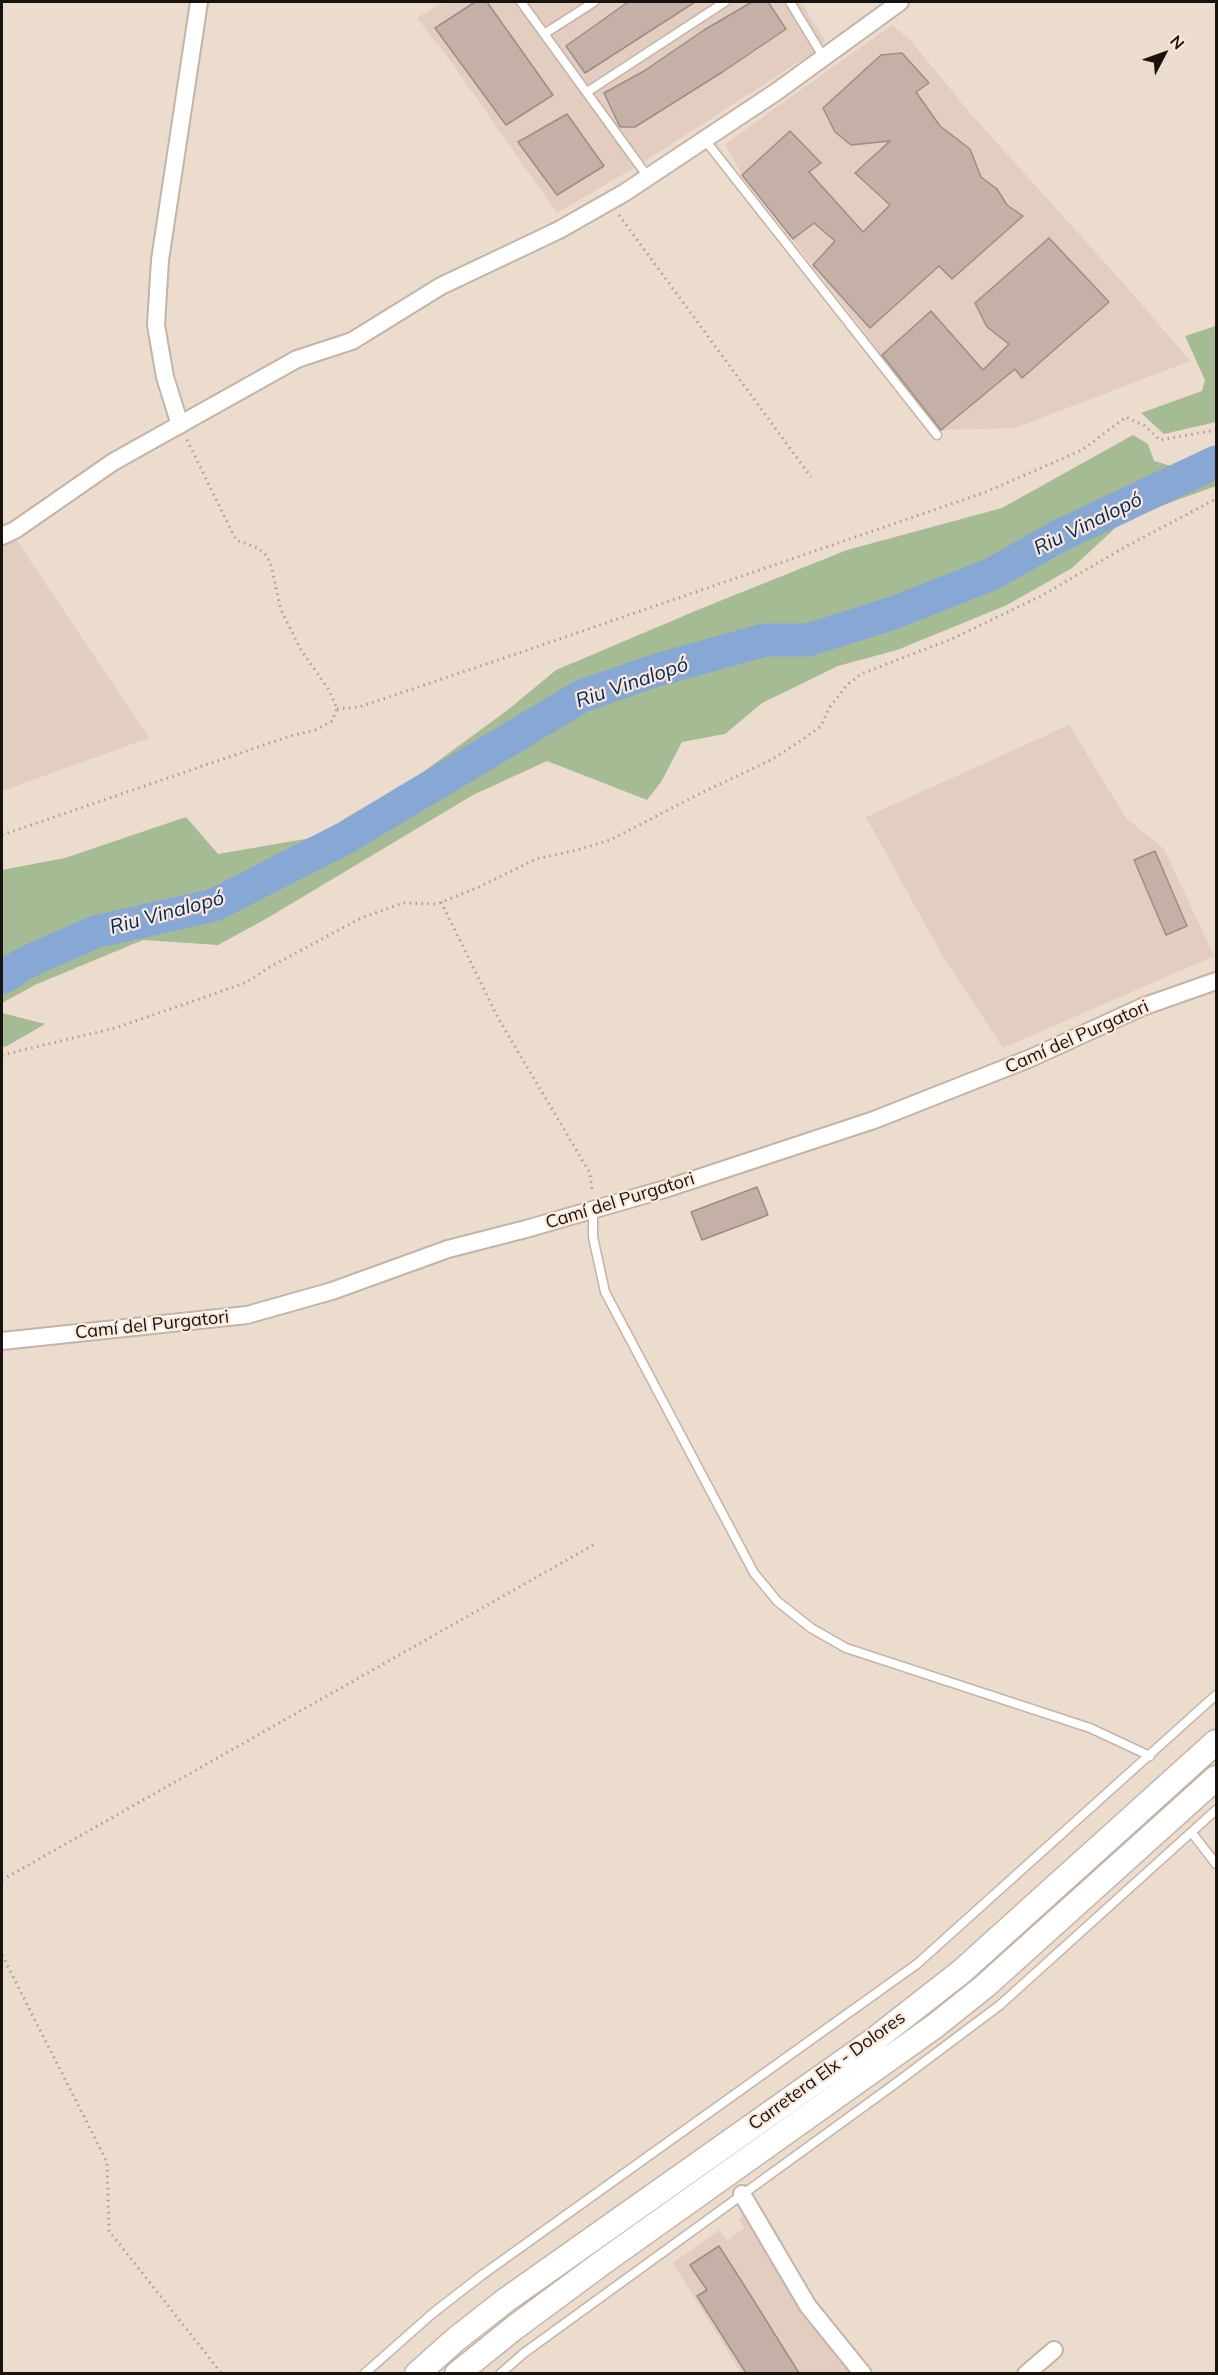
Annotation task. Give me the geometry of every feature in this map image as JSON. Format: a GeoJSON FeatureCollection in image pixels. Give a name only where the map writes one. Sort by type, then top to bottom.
{"type":"FeatureCollection","features":[{"type":"Feature","properties":{"kind":"main road","name":"Carretera Elx - Dolores"},"geometry":{"type":"LineString","coordinates":[[417,2373],[506,2300],[874,2040],[961,1972],[1216,1742]]}},
{"type":"Feature","properties":{"kind":"main road","name":"Carretera Elx - Dolores"},"geometry":{"type":"LineString","coordinates":[[457,2373],[606,2260],[935,2026],[985,1986],[1216,1778]]}},
{"type":"Feature","properties":{"kind":"street"},"geometry":{"type":"LineString","coordinates":[[180,425],[165,377],[156,325],[160,260],[199,2]]}},
{"type":"Feature","properties":{"kind":"street"},"geometry":{"type":"LineString","coordinates":[[2,536],[15,530],[113,462],[297,359],[352,341],[441,286],[559,230],[609,201],[705,140],[824,58],[900,2]]}},
{"type":"Feature","properties":{"kind":"street","name":"Camí del Purgatori"},"geometry":{"type":"LineString","coordinates":[[2,1341],[247,1315],[332,1291],[448,1249],[665,1189],[904,1108],[1031,1058],[1142,1007],[1216,981]]}},
{"type":"Feature","properties":{"kind":"street"},"geometry":{"type":"LineString","coordinates":[[742,2194],[808,2306],[863,2373]]}},
{"type":"Feature","properties":{"kind":"street"},"geometry":{"type":"LineString","coordinates":[[1026,2373],[1054,2350]]}},
{"type":"Feature","properties":{"kind":"lane"},"geometry":{"type":"LineString","coordinates":[[521,2],[648,177]]}},
{"type":"Feature","properties":{"kind":"lane"},"geometry":{"type":"LineString","coordinates":[[544,34],[594,2]]}},
{"type":"Feature","properties":{"kind":"lane"},"geometry":{"type":"LineString","coordinates":[[586,92],[725,2]]}},
{"type":"Feature","properties":{"kind":"lane"},"geometry":{"type":"LineString","coordinates":[[790,2],[824,58]]}},
{"type":"Feature","properties":{"kind":"lane"},"geometry":{"type":"LineString","coordinates":[[705,140],[937,435]]}},
{"type":"Feature","properties":{"kind":"lane"},"geometry":{"type":"LineString","coordinates":[[593,1210],[593,1237],[605,1292],[754,1573],[777,1601],[811,1628],[846,1648],[1090,1728],[1150,1756]]}},
{"type":"Feature","properties":{"kind":"lane"},"geometry":{"type":"LineString","coordinates":[[364,2373],[433,2313],[482,2275],[917,1964],[1216,1695]]}},
{"type":"Feature","properties":{"kind":"lane"},"geometry":{"type":"LineString","coordinates":[[500,2373],[524,2353],[1000,2005],[1216,1810]]}},
{"type":"Feature","properties":{"kind":"lane"},"geometry":{"type":"LineString","coordinates":[[1192,1833],[1216,1864]]}},
{"type":"Feature","properties":{"kind":"path"},"geometry":{"type":"LineString","coordinates":[[609,201],[811,477]]}},
{"type":"Feature","properties":{"kind":"path"},"geometry":{"type":"LineString","coordinates":[[337,709],[360,706],[468,670],[986,492],[1082,450],[1125,417],[1145,426],[1160,440],[1216,430]]}},
{"type":"Feature","properties":{"kind":"path"},"geometry":{"type":"LineString","coordinates":[[2,835],[287,737],[315,730],[332,721],[337,709],[330,690],[301,650],[280,610],[271,565],[266,555],[258,548],[236,540],[180,425]]}},
{"type":"Feature","properties":{"kind":"path"},"geometry":{"type":"LineString","coordinates":[[2,1054],[115,1028],[177,1007],[247,982],[268,968],[361,918],[403,903],[437,904],[479,887],[536,859],[610,840],[771,760],[802,741],[821,726],[828,708],[847,685],[861,674],[954,638],[1031,601],[1125,547],[1216,499]]}},
{"type":"Feature","properties":{"kind":"path"},"geometry":{"type":"LineString","coordinates":[[441,902],[498,1018],[590,1173],[593,1210]]}},
{"type":"Feature","properties":{"kind":"path"},"geometry":{"type":"LineString","coordinates":[[2,1880],[595,1544]]}},
{"type":"Feature","properties":{"kind":"path"},"geometry":{"type":"LineString","coordinates":[[2,1955],[107,2162],[110,2231],[222,2373]]}},
{"type":"Feature","properties":{"kind":"shaded area"},"geometry":{"type":"Polygon","coordinates":[[[443,2],[801,2],[825,41],[811,54],[644,162],[557,213],[449,59],[417,18],[443,2]]]}},
{"type":"Feature","properties":{"kind":"shaded area"},"geometry":{"type":"Polygon","coordinates":[[[892,25],[910,40],[970,113],[1125,285],[1190,361],[1015,428],[941,430],[879,358],[863,330],[742,175],[725,144],[892,25]]]}},
{"type":"Feature","properties":{"kind":"shaded area"},"geometry":{"type":"Polygon","coordinates":[[[15,538],[149,738],[2,791],[2,544],[15,538]]]}},
{"type":"Feature","properties":{"kind":"shaded area"},"geometry":{"type":"Polygon","coordinates":[[[1069,725],[1126,818],[1164,849],[1214,956],[1003,1048],[941,953],[866,817],[1069,725]]]}},
{"type":"Feature","properties":{"kind":"shaded area"},"geometry":{"type":"Polygon","coordinates":[[[748,2211],[855,2373],[741,2373],[673,2263],[719,2230],[727,2241],[744,2228],[739,2219],[748,2211]]]}},
{"type":"Feature","properties":{"kind":"green space"},"geometry":{"type":"Polygon","coordinates":[[[1216,326],[1216,422],[1164,434],[1141,413],[1202,391],[1205,380],[1185,336],[1216,326]]]}},
{"type":"Feature","properties":{"kind":"green space"},"geometry":{"type":"Polygon","coordinates":[[[1133,435],[1148,444],[1154,461],[1171,466],[1216,454],[1216,486],[1125,519],[1072,568],[1007,605],[897,650],[838,666],[762,703],[725,734],[682,742],[661,782],[647,800],[547,761],[473,795],[218,945],[143,940],[37,984],[2,1003],[2,870],[65,858],[186,817],[218,854],[340,833],[509,709],[556,670],[847,550],[1002,508],[1133,435]]]}},
{"type":"Feature","properties":{"kind":"green space"},"geometry":{"type":"Polygon","coordinates":[[[2,1013],[45,1024],[2,1047],[2,1013]]]}},
{"type":"Feature","properties":{"kind":"building"},"geometry":{"type":"Polygon","coordinates":[[[475,2],[487,2],[553,95],[506,125],[435,28],[475,2]]]}},
{"type":"Feature","properties":{"kind":"building"},"geometry":{"type":"Polygon","coordinates":[[[628,2],[695,2],[585,73],[566,46],[628,2]]]}},
{"type":"Feature","properties":{"kind":"building"},"geometry":{"type":"Polygon","coordinates":[[[752,2],[768,2],[786,29],[635,127],[620,127],[604,93],[644,71],[704,30],[752,2]]]}},
{"type":"Feature","properties":{"kind":"building"},"geometry":{"type":"Polygon","coordinates":[[[902,53],[929,83],[916,92],[940,126],[970,149],[981,177],[997,189],[1007,205],[1023,216],[952,279],[939,266],[870,328],[813,265],[835,241],[814,223],[793,239],[742,175],[790,131],[821,163],[809,172],[863,232],[890,205],[855,173],[890,141],[851,145],[835,132],[823,108],[881,55],[902,53]]]}},
{"type":"Feature","properties":{"kind":"building"},"geometry":{"type":"Polygon","coordinates":[[[567,114],[604,166],[557,195],[518,142],[567,114]]]}},
{"type":"Feature","properties":{"kind":"building"},"geometry":{"type":"Polygon","coordinates":[[[1049,238],[1109,302],[1022,378],[1015,369],[941,430],[882,355],[931,311],[983,370],[1009,344],[987,327],[975,303],[1049,238]]]}},
{"type":"Feature","properties":{"kind":"building"},"geometry":{"type":"Polygon","coordinates":[[[1155,851],[1187,926],[1166,935],[1134,860],[1155,851]]]}},
{"type":"Feature","properties":{"kind":"building"},"geometry":{"type":"Polygon","coordinates":[[[757,1187],[768,1215],[702,1240],[691,1212],[757,1187]]]}},
{"type":"Feature","properties":{"kind":"building"},"geometry":{"type":"Polygon","coordinates":[[[719,2246],[799,2373],[746,2373],[697,2296],[707,2290],[690,2265],[719,2246]]]}},
{"type":"Feature","properties":{"kind":"waterway","name":"Riu Vinalopó"},"geometry":{"type":"LineString","coordinates":[[2,978],[25,963],[95,932],[214,905],[345,838],[582,696],[654,671],[764,640],[808,640],[893,613],[992,574],[1059,536],[1216,462]]}}]}
